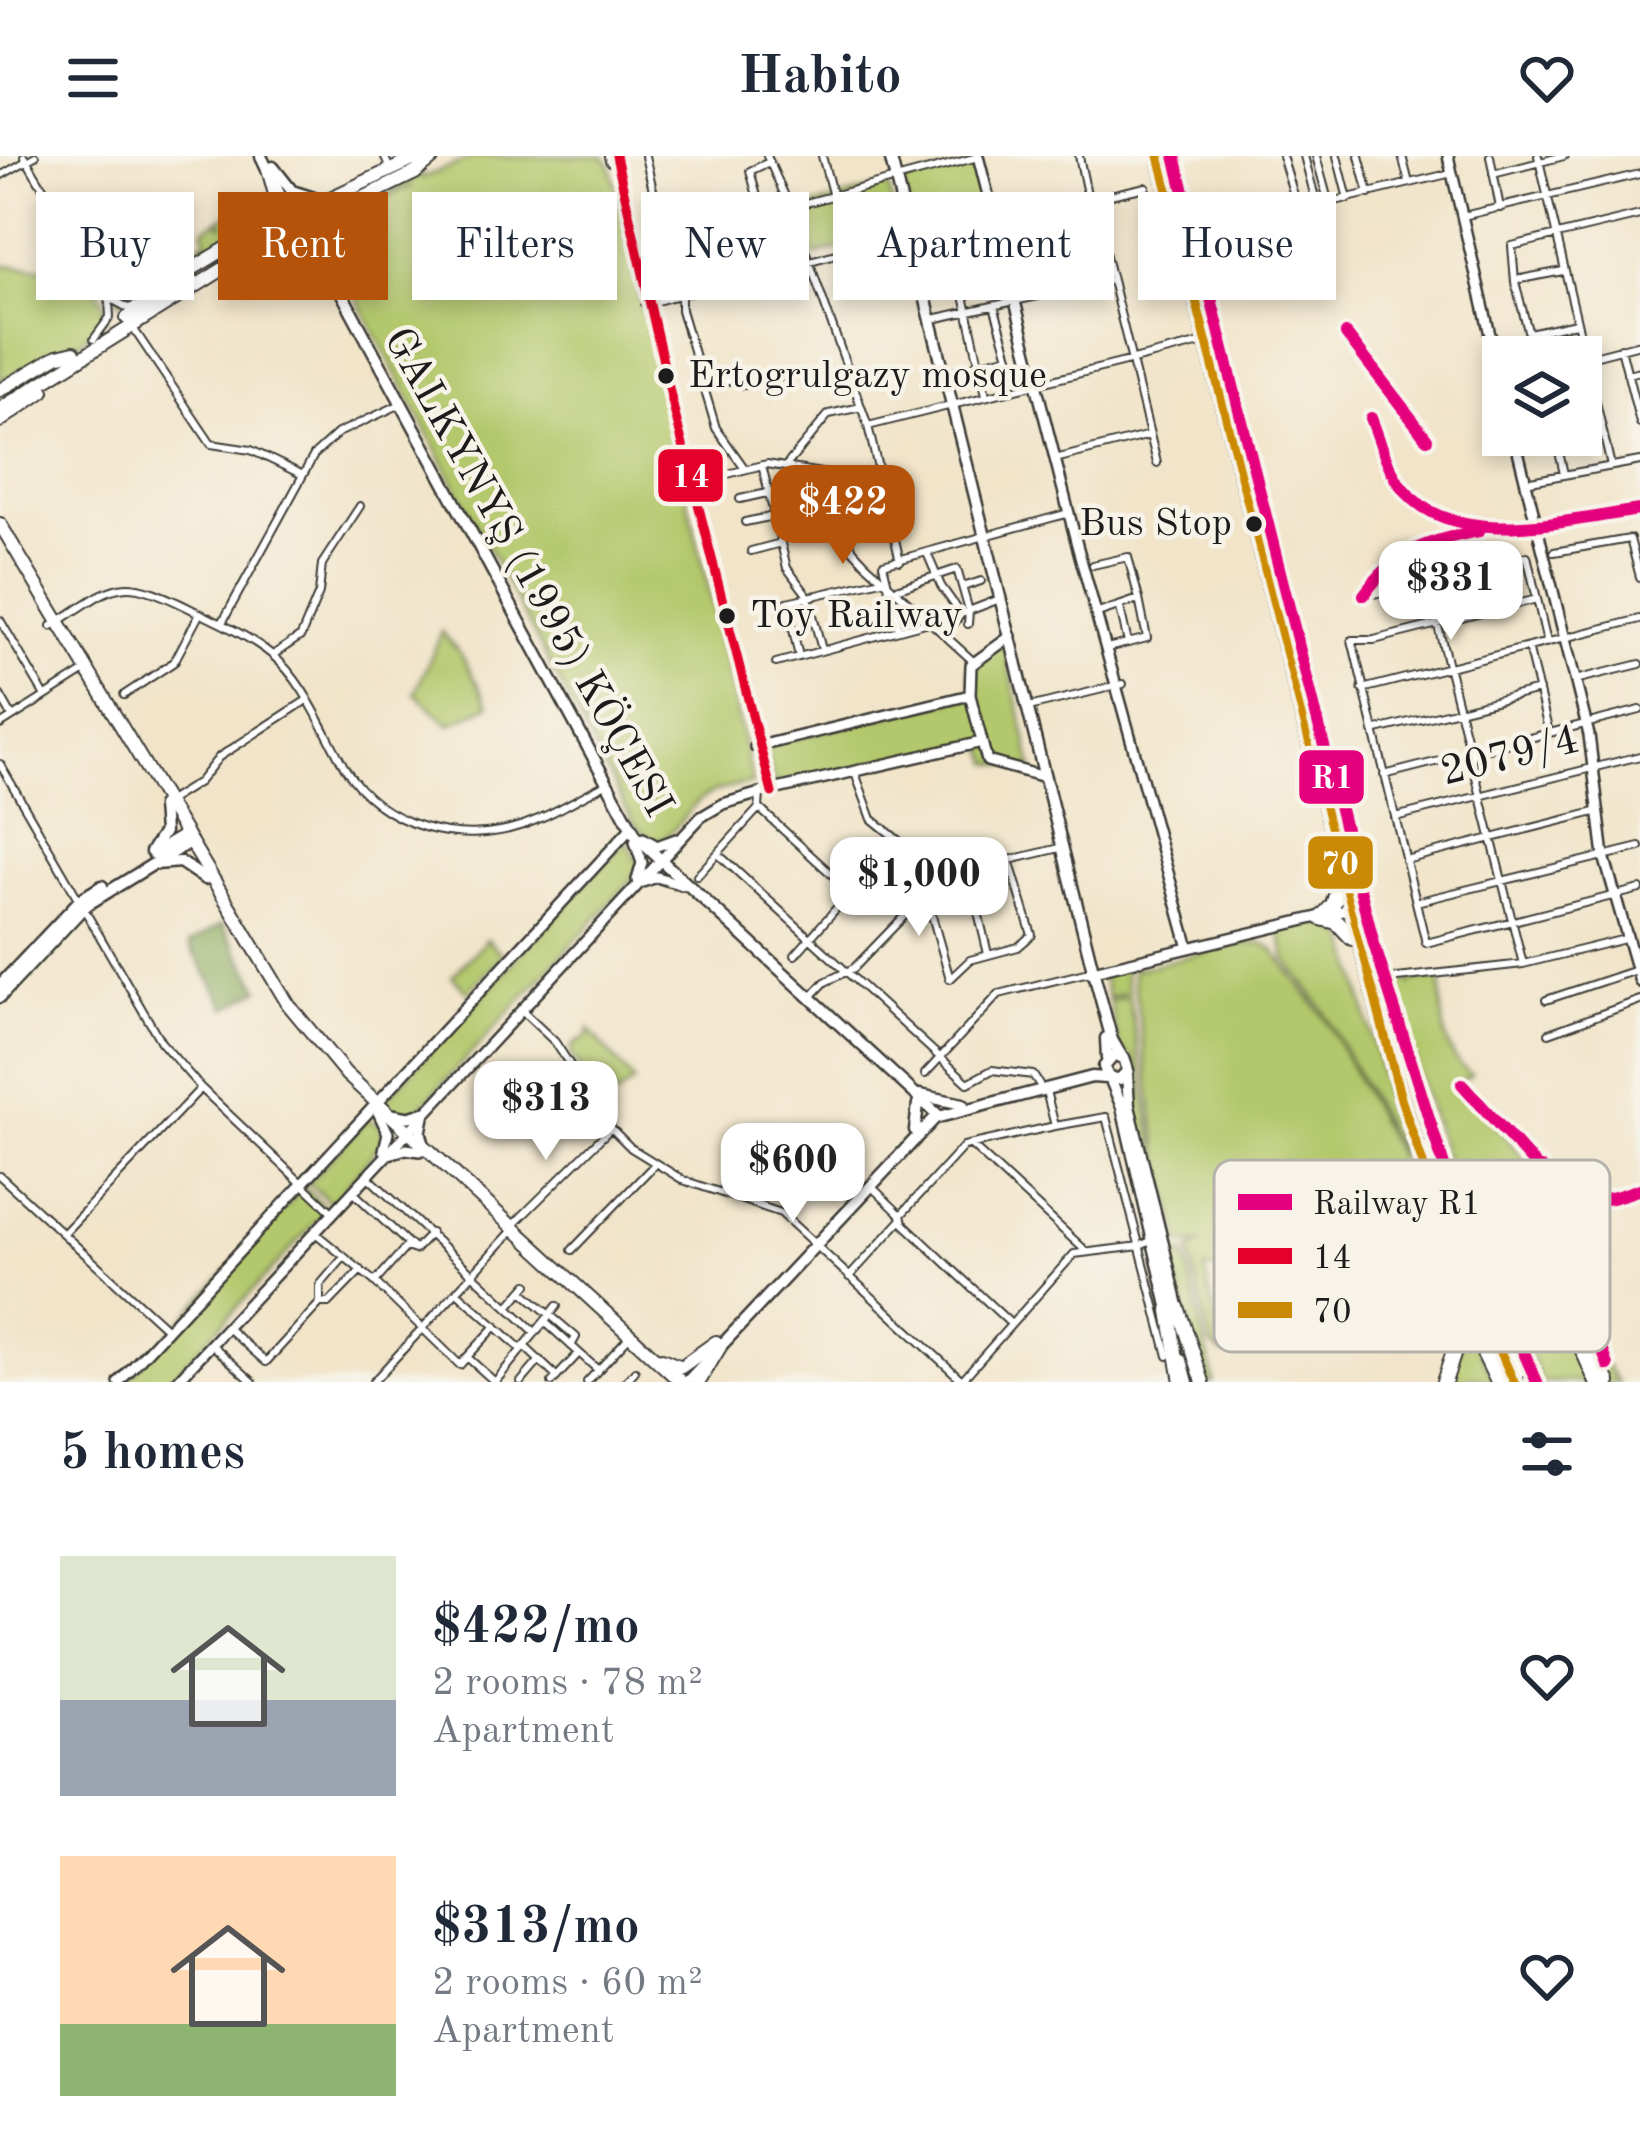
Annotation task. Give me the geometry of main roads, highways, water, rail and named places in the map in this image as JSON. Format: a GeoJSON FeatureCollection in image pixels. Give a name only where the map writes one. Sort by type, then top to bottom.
{"type":"FeatureCollection","features":[{"type":"Feature","properties":{"kind":"highway"},"geometry":{"type":"LineString","coordinates":[[1155,158],[1339,886],[1382,997],[1429,1160]]}},
{"type":"Feature","properties":{"kind":"highway"},"geometry":{"type":"LineString","coordinates":[[1155,158],[1234,439],[1393,1100],[1412,1160]]}},
{"type":"Feature","properties":{"kind":"highway"},"geometry":{"type":"LineString","coordinates":[[1339,886],[1333,905],[1321,918],[1351,920]]}},
{"type":"Feature","properties":{"kind":"highway"},"geometry":{"type":"LineString","coordinates":[[1351,920],[1420,1160]]}},
{"type":"Feature","properties":{"kind":"highway"},"geometry":{"type":"LineString","coordinates":[[1444,1382],[1453,1352]]}},
{"type":"Feature","properties":{"kind":"highway"},"geometry":{"type":"LineString","coordinates":[[1493,1352],[1511,1382]]}},
{"type":"Feature","properties":{"kind":"highway"},"geometry":{"type":"LineString","coordinates":[[1497,1352],[1511,1382]]}},
{"type":"Feature","properties":{"kind":"highway"},"geometry":{"type":"LineString","coordinates":[[1499,1352],[1511,1382]]}},
{"type":"Feature","properties":{"kind":"highway"},"geometry":{"type":"LineString","coordinates":[[1500,1352],[1511,1382]]}},
{"type":"Feature","properties":{"kind":"highway"},"geometry":{"type":"LineString","coordinates":[[1582,1352],[1597,1382]]}},
{"type":"Feature","properties":{"kind":"highway"},"geometry":{"type":"LineString","coordinates":[[1593,1352],[1608,1382]]}},
{"type":"Feature","properties":{"kind":"main road"},"geometry":{"type":"LineString","coordinates":[[341,192],[402,156]]}},
{"type":"Feature","properties":{"kind":"main road"},"geometry":{"type":"LineString","coordinates":[[888,156],[897,192]]}},
{"type":"Feature","properties":{"kind":"main road"},"geometry":{"type":"LineString","coordinates":[[387,162],[431,157]]}},
{"type":"Feature","properties":{"kind":"main road"},"geometry":{"type":"LineString","coordinates":[[366,192],[415,173],[431,157]]}},
{"type":"Feature","properties":{"kind":"main road"},"geometry":{"type":"LineString","coordinates":[[267,162],[292,192]]}},
{"type":"Feature","properties":{"kind":"main road"},"geometry":{"type":"LineString","coordinates":[[267,162],[276,192]]}},
{"type":"Feature","properties":{"kind":"main road","name":"GALKYNYŞ (1995) KÖÇESI"},"geometry":{"type":"LineString","coordinates":[[267,162],[286,192]]}},
{"type":"Feature","properties":{"kind":"main road"},"geometry":{"type":"LineString","coordinates":[[0,409],[94,339],[163,300]]}},
{"type":"Feature","properties":{"kind":"main road"},"geometry":{"type":"LineString","coordinates":[[0,400],[131,325],[164,300]]}},
{"type":"Feature","properties":{"kind":"main road","name":"GALKYNYŞ (1995) KÖÇESI"},"geometry":{"type":"LineString","coordinates":[[344,300],[631,831],[935,1115]]}},
{"type":"Feature","properties":{"kind":"main road","name":"GALKYNYŞ (1995) KÖÇESI"},"geometry":{"type":"LineString","coordinates":[[345,300],[631,831]]}},
{"type":"Feature","properties":{"kind":"main road"},"geometry":{"type":"LineString","coordinates":[[924,300],[1091,971],[1114,1047],[1128,1065],[1128,1104],[1192,1382]]}},
{"type":"Feature","properties":{"kind":"main road"},"geometry":{"type":"LineString","coordinates":[[926,300],[950,404]]}},
{"type":"Feature","properties":{"kind":"main road"},"geometry":{"type":"LineString","coordinates":[[0,390],[57,356],[76,355]]}},
{"type":"Feature","properties":{"kind":"main road"},"geometry":{"type":"LineString","coordinates":[[0,421],[68,373],[76,355]]}},
{"type":"Feature","properties":{"kind":"main road"},"geometry":{"type":"LineString","coordinates":[[0,524],[55,624]]}},
{"type":"Feature","properties":{"kind":"main road"},"geometry":{"type":"LineString","coordinates":[[984,537],[1091,971],[1107,1041],[1109,1078],[1121,1106],[1192,1382]]}},
{"type":"Feature","properties":{"kind":"main road"},"geometry":{"type":"LineString","coordinates":[[0,538],[296,1016],[379,1109]]}},
{"type":"Feature","properties":{"kind":"main road"},"geometry":{"type":"LineString","coordinates":[[146,863],[164,832],[165,804]]}},
{"type":"Feature","properties":{"kind":"main road"},"geometry":{"type":"LineString","coordinates":[[0,985],[83,902],[186,839]]}},
{"type":"Feature","properties":{"kind":"main road"},"geometry":{"type":"LineString","coordinates":[[186,839],[205,880],[302,1033],[669,1382]]}},
{"type":"Feature","properties":{"kind":"main road"},"geometry":{"type":"LineString","coordinates":[[146,863],[180,862],[205,880]]}},
{"type":"Feature","properties":{"kind":"main road","name":"GALKYNYŞ (1995) KÖÇESI"},"geometry":{"type":"LineString","coordinates":[[683,884],[917,1099]]}},
{"type":"Feature","properties":{"kind":"main road"},"geometry":{"type":"LineString","coordinates":[[0,997],[83,902]]}},
{"type":"Feature","properties":{"kind":"main road"},"geometry":{"type":"LineString","coordinates":[[813,1242],[935,1115],[1042,1086],[1122,1057]]}},
{"type":"Feature","properties":{"kind":"main road"},"geometry":{"type":"LineString","coordinates":[[627,1339],[682,1382],[915,1130],[935,1115],[1042,1086],[1118,1080],[1127,1074]]}},
{"type":"Feature","properties":{"kind":"main road"},"geometry":{"type":"LineString","coordinates":[[915,1130],[917,1099],[963,1104]]}},
{"type":"Feature","properties":{"kind":"main road"},"geometry":{"type":"LineString","coordinates":[[627,1339],[680,1367],[718,1345]]}},
{"type":"Feature","properties":{"kind":"main road"},"geometry":{"type":"LineString","coordinates":[[699,1382],[718,1345]]}},
{"type":"Feature","properties":{"kind":"rail line","name":"R1"},"geometry":{"type":"LineString","coordinates":[[1175,156],[1374,944],[1442,1160]]}},
{"type":"Feature","properties":{"kind":"rail line","name":"R1"},"geometry":{"type":"LineString","coordinates":[[1346,334],[1427,439]]}},
{"type":"Feature","properties":{"kind":"rail line","name":"R1"},"geometry":{"type":"LineString","coordinates":[[1371,418],[1400,485],[1429,510],[1455,521],[1517,526],[1640,510]]}},
{"type":"Feature","properties":{"kind":"rail line","name":"R1"},"geometry":{"type":"LineString","coordinates":[[1364,595],[1388,568],[1414,550],[1479,531]]}},
{"type":"Feature","properties":{"kind":"rail line","name":"R1"},"geometry":{"type":"LineString","coordinates":[[1462,1084],[1530,1160]]}},
{"type":"Feature","properties":{"kind":"rail line","name":"R1"},"geometry":{"type":"LineString","coordinates":[[1610,1198],[1640,1189]]}},
{"type":"Feature","properties":{"kind":"rail line","name":"R1"},"geometry":{"type":"LineString","coordinates":[[1524,1352],[1537,1382]]}},
{"type":"Feature","properties":{"kind":"rail line","name":"R1"},"geometry":{"type":"LineString","coordinates":[[1603,1352],[1608,1365]]}},
{"type":"Feature","properties":{"kind":"place","name":"Ertogrulgazy mosque"},"geometry":{"type":"Point","coordinates":[666,376]}},
{"type":"Feature","properties":{"kind":"place","name":"Bus Stop"},"geometry":{"type":"Point","coordinates":[1254,524]}},
{"type":"Feature","properties":{"kind":"place","name":"Toy Railway"},"geometry":{"type":"Point","coordinates":[727,616]}}]}
